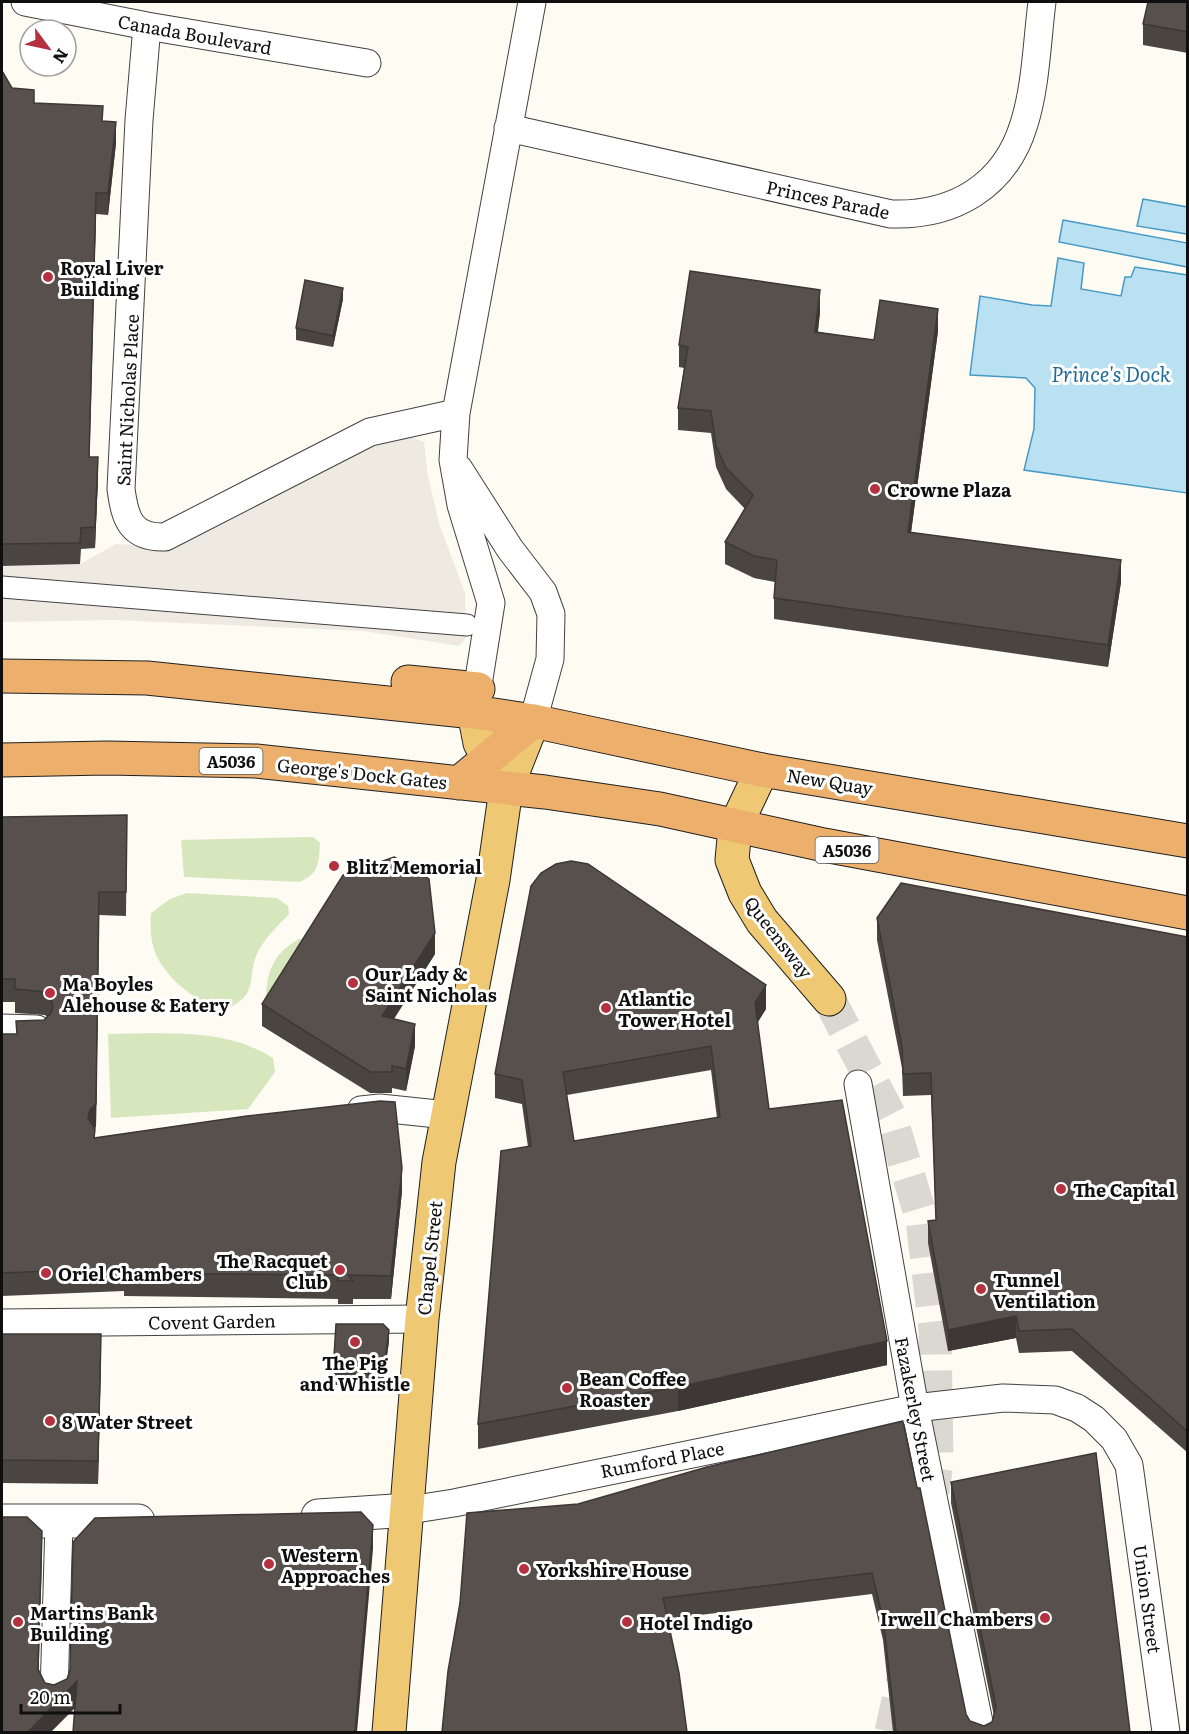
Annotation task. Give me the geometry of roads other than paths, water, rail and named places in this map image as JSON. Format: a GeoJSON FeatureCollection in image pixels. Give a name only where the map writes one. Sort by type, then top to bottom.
{"type":"FeatureCollection","features":[{"type":"Feature","properties":{"kind":"highway"},"geometry":{"type":"LineString","coordinates":[[2,676],[147,678],[287,691],[476,701]]}},
{"type":"Feature","properties":{"kind":"highway","name":"New Quay"},"geometry":{"type":"LineString","coordinates":[[476,701],[533,721],[762,770],[1188,841]]}},
{"type":"Feature","properties":{"kind":"highway"},"geometry":{"type":"LineString","coordinates":[[459,783],[533,721]]}},
{"type":"Feature","properties":{"kind":"highway","name":"George's Dock Gates"},"geometry":{"type":"LineString","coordinates":[[2,760],[107,758],[256,761],[507,789]]}},
{"type":"Feature","properties":{"kind":"highway","name":"A5036"},"geometry":{"type":"LineString","coordinates":[[507,789],[545,792],[660,809],[735,827],[1188,913]]}},
{"type":"Feature","properties":{"kind":"main road"},"geometry":{"type":"LineString","coordinates":[[476,701],[480,743],[507,789]]}},
{"type":"Feature","properties":{"kind":"main road"},"geometry":{"type":"LineString","coordinates":[[507,789],[533,721]]}},
{"type":"Feature","properties":{"kind":"main road","name":"Queensway"},"geometry":{"type":"LineString","coordinates":[[762,770],[735,827],[732,860],[745,893],[781,946],[829,999]]}},
{"type":"Feature","properties":{"kind":"main road","name":"Chapel Street"},"geometry":{"type":"LineString","coordinates":[[389,1732],[409,1510],[422,1319],[439,1162],[494,880],[507,789]]}},
{"type":"Feature","properties":{"kind":"street","name":"Canada Boulevard"},"geometry":{"type":"LineString","coordinates":[[25,2],[147,26],[367,63]]}},
{"type":"Feature","properties":{"kind":"street"},"geometry":{"type":"LineString","coordinates":[[476,701],[491,603],[461,505],[453,460],[456,413],[532,2]]}},
{"type":"Feature","properties":{"kind":"street","name":"Princes Parade"},"geometry":{"type":"LineString","coordinates":[[508,128],[891,214],[916,215],[940,210],[962,201],[991,180],[1017,144],[1029,99],[1042,2]]}},
{"type":"Feature","properties":{"kind":"street","name":"Saint Nicholas Place"},"geometry":{"type":"LineString","coordinates":[[147,26],[142,66],[121,489],[128,519],[135,530],[149,538],[165,537],[370,432],[456,413]]}},
{"type":"Feature","properties":{"kind":"street"},"geometry":{"type":"LineString","coordinates":[[453,460],[510,549],[543,592],[551,614],[550,659],[533,721]]}},
{"type":"Feature","properties":{"kind":"street"},"geometry":{"type":"LineString","coordinates":[[2,587],[467,625]]}},
{"type":"Feature","properties":{"kind":"street"},"geometry":{"type":"LineString","coordinates":[[2,1028],[37,1029]]}},
{"type":"Feature","properties":{"kind":"street","name":"Fazakerley Street"},"geometry":{"type":"LineString","coordinates":[[858,1084],[915,1408],[981,1732]]}},
{"type":"Feature","properties":{"kind":"street"},"geometry":{"type":"LineString","coordinates":[[335,1113],[380,1108],[447,1115]]}},
{"type":"Feature","properties":{"kind":"street","name":"Covent Garden"},"geometry":{"type":"LineString","coordinates":[[2,1323],[422,1319]]}},
{"type":"Feature","properties":{"kind":"street","name":"Rumford Place"},"geometry":{"type":"LineString","coordinates":[[409,1510],[915,1408],[1003,1398],[1056,1400],[1094,1419],[1114,1439],[1129,1465]]}},
{"type":"Feature","properties":{"kind":"street","name":"Union Street"},"geometry":{"type":"LineString","coordinates":[[1129,1465],[1166,1732]]}},
{"type":"Feature","properties":{"kind":"street"},"geometry":{"type":"LineString","coordinates":[[287,1517],[370,1515],[409,1510]]}},
{"type":"Feature","properties":{"kind":"street"},"geometry":{"type":"LineString","coordinates":[[2,1521],[172,1521]]}},
{"type":"Feature","properties":{"kind":"street"},"geometry":{"type":"LineString","coordinates":[[54,1694],[59,1522]]}},
{"type":"Feature","properties":{"kind":"water"},"geometry":{"type":"Polygon","coordinates":[[[1143,199],[1187,207],[1187,234],[1137,226],[1143,199]]]}},
{"type":"Feature","properties":{"kind":"water"},"geometry":{"type":"Polygon","coordinates":[[[1063,220],[1187,243],[1187,267],[1059,242],[1063,220]]]}},
{"type":"Feature","properties":{"kind":"water","name":"Prince's Dock"},"geometry":{"type":"Polygon","coordinates":[[[1058,258],[1084,263],[1081,289],[1121,296],[1125,277],[1131,277],[1135,267],[1187,275],[1187,493],[1024,470],[1034,429],[1035,388],[1026,378],[970,375],[980,296],[1051,306],[1058,258]]]}},
{"type":"Feature","properties":{"kind":"tunnel"},"geometry":{"type":"LineString","coordinates":[[829,999],[891,1118],[922,1220],[935,1330],[937,1463],[933,1492]]}},
{"type":"Feature","properties":{"kind":"tunnel"},"geometry":{"type":"LineString","coordinates":[[891,1732],[902,1682]]}},
{"type":"Feature","properties":{"kind":"place","name":"Royal Liver Building"},"geometry":{"type":"Point","coordinates":[48,277]}},
{"type":"Feature","properties":{"kind":"place","name":"Crowne Plaza"},"geometry":{"type":"Point","coordinates":[875,489]}},
{"type":"Feature","properties":{"kind":"place","name":"Blitz Memorial"},"geometry":{"type":"Point","coordinates":[334,866]}},
{"type":"Feature","properties":{"kind":"place","name":"Our Lady & Saint Nicholas"},"geometry":{"type":"Point","coordinates":[353,983]}},
{"type":"Feature","properties":{"kind":"place","name":"Ma Boyles Alehouse & Eatery"},"geometry":{"type":"Point","coordinates":[50,993]}},
{"type":"Feature","properties":{"kind":"place","name":"Atlantic Tower Hotel"},"geometry":{"type":"Point","coordinates":[606,1008]}},
{"type":"Feature","properties":{"kind":"place","name":"The Capital"},"geometry":{"type":"Point","coordinates":[1061,1189]}},
{"type":"Feature","properties":{"kind":"place","name":"The Racquet Club"},"geometry":{"type":"Point","coordinates":[340,1270]}},
{"type":"Feature","properties":{"kind":"place","name":"Oriel Chambers"},"geometry":{"type":"Point","coordinates":[46,1273]}},
{"type":"Feature","properties":{"kind":"place","name":"Tunnel Ventilation"},"geometry":{"type":"Point","coordinates":[981,1289]}},
{"type":"Feature","properties":{"kind":"place","name":"The Pig and Whistle"},"geometry":{"type":"Point","coordinates":[355,1342]}},
{"type":"Feature","properties":{"kind":"place","name":"Bean Coffee Roaster"},"geometry":{"type":"Point","coordinates":[567,1388]}},
{"type":"Feature","properties":{"kind":"place","name":"8 Water Street"},"geometry":{"type":"Point","coordinates":[50,1421]}},
{"type":"Feature","properties":{"kind":"place","name":"Western Approaches"},"geometry":{"type":"Point","coordinates":[269,1564]}},
{"type":"Feature","properties":{"kind":"place","name":"Yorkshire House"},"geometry":{"type":"Point","coordinates":[524,1569]}},
{"type":"Feature","properties":{"kind":"place","name":"Irwell Chambers"},"geometry":{"type":"Point","coordinates":[1045,1618]}},
{"type":"Feature","properties":{"kind":"place","name":"Martins Bank Building"},"geometry":{"type":"Point","coordinates":[18,1622]}},
{"type":"Feature","properties":{"kind":"place","name":"Hotel Indigo"},"geometry":{"type":"Point","coordinates":[627,1622]}}]}
